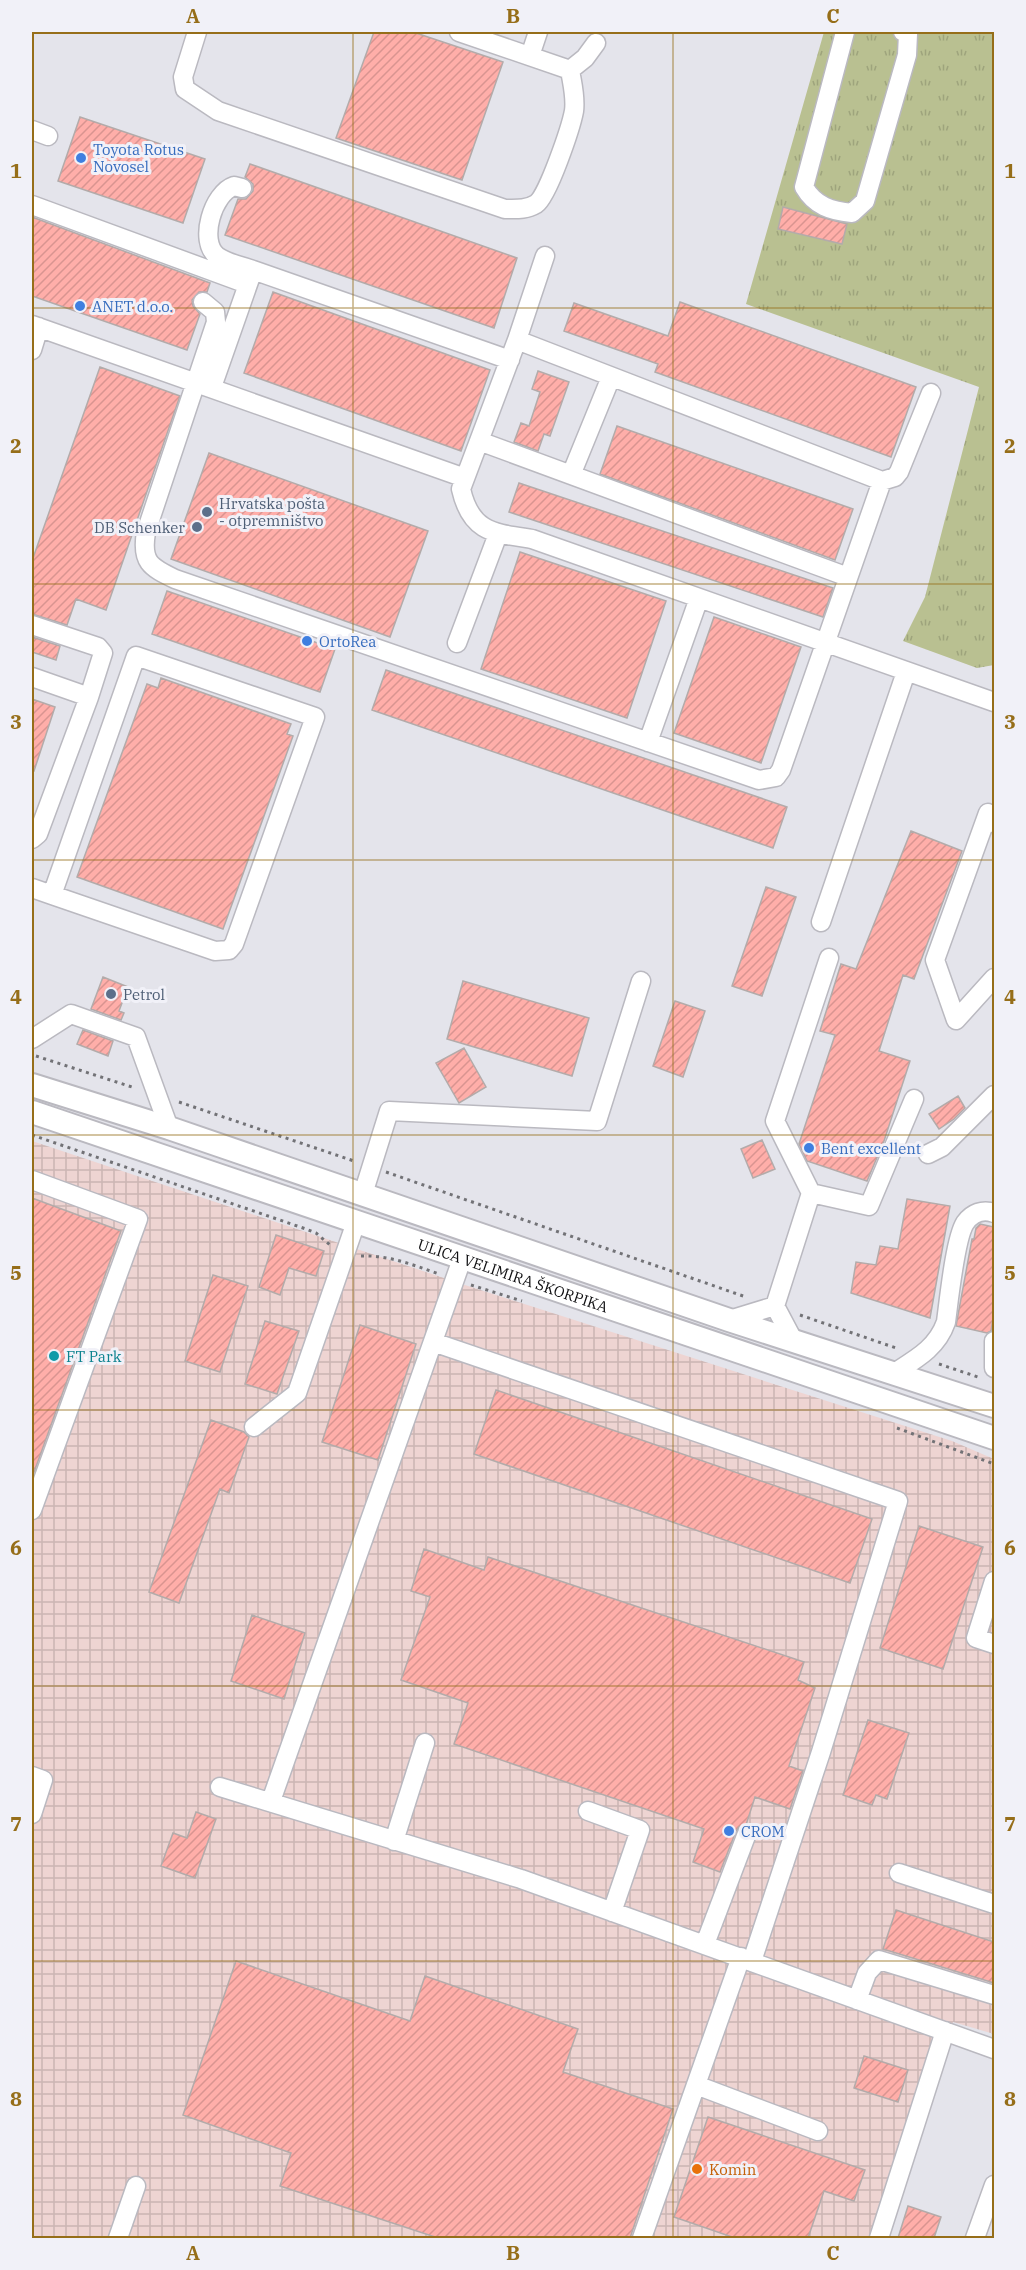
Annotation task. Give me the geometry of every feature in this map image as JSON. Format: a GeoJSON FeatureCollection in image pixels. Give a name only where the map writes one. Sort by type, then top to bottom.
{"type":"FeatureCollection","features":[{"type":"Feature","properties":{"kind":"main road","name":"ULICA VELIMIRA ŠKORPIKA"},"geometry":{"type":"LineString","coordinates":[[32,1085],[169,1128],[729,1320],[994,1406]]}},
{"type":"Feature","properties":{"kind":"main road","name":"ULICA VELIMIRA ŠKORPIKA"},"geometry":{"type":"LineString","coordinates":[[32,1112],[994,1438]]}},
{"type":"Feature","properties":{"kind":"street"},"geometry":{"type":"LineString","coordinates":[[196,32],[183,77],[185,89],[218,111],[505,209],[525,209],[538,203],[548,189],[574,112],[570,69]]}},
{"type":"Feature","properties":{"kind":"street"},"geometry":{"type":"LineString","coordinates":[[459,32],[570,69]]}},
{"type":"Feature","properties":{"kind":"street"},"geometry":{"type":"LineString","coordinates":[[530,56],[538,32]]}},
{"type":"Feature","properties":{"kind":"street"},"geometry":{"type":"LineString","coordinates":[[845,32],[804,187],[812,200],[836,211],[852,213],[865,201],[907,54],[908,34],[903,32]]}},
{"type":"Feature","properties":{"kind":"street"},"geometry":{"type":"LineString","coordinates":[[570,69],[585,58],[596,43]]}},
{"type":"Feature","properties":{"kind":"street"},"geometry":{"type":"LineString","coordinates":[[242,188],[234,186],[220,194],[207,233],[208,245],[216,256],[250,277]]}},
{"type":"Feature","properties":{"kind":"street"},"geometry":{"type":"LineString","coordinates":[[32,205],[510,360]]}},
{"type":"Feature","properties":{"kind":"street"},"geometry":{"type":"LineString","coordinates":[[545,256],[510,360],[461,489],[470,514],[481,527],[498,534],[532,539],[994,702]]}},
{"type":"Feature","properties":{"kind":"street"},"geometry":{"type":"LineString","coordinates":[[250,277],[204,384],[146,532],[144,545],[146,558],[155,569],[175,579],[759,780],[776,777],[781,770],[882,481]]}},
{"type":"Feature","properties":{"kind":"street"},"geometry":{"type":"LineString","coordinates":[[203,302],[214,312],[216,322],[204,384]]}},
{"type":"Feature","properties":{"kind":"street"},"geometry":{"type":"LineString","coordinates":[[32,350],[35,326],[465,478]]}},
{"type":"Feature","properties":{"kind":"street"},"geometry":{"type":"LineString","coordinates":[[517,340],[882,481],[895,477],[898,472],[931,393]]}},
{"type":"Feature","properties":{"kind":"street"},"geometry":{"type":"LineString","coordinates":[[571,475],[611,376]]}},
{"type":"Feature","properties":{"kind":"street"},"geometry":{"type":"LineString","coordinates":[[479,441],[848,577]]}},
{"type":"Feature","properties":{"kind":"street"},"geometry":{"type":"LineString","coordinates":[[457,643],[498,534]]}},
{"type":"Feature","properties":{"kind":"street"},"geometry":{"type":"LineString","coordinates":[[648,742],[699,598]]}},
{"type":"Feature","properties":{"kind":"street"},"geometry":{"type":"LineString","coordinates":[[32,626],[98,647],[103,653],[38,834],[32,839]]}},
{"type":"Feature","properties":{"kind":"street"},"geometry":{"type":"LineString","coordinates":[[32,888],[52,895],[215,951],[229,950],[234,944],[315,717],[136,656],[52,895]]}},
{"type":"Feature","properties":{"kind":"street"},"geometry":{"type":"LineString","coordinates":[[821,922],[906,672]]}},
{"type":"Feature","properties":{"kind":"street"},"geometry":{"type":"LineString","coordinates":[[32,677],[89,697]]}},
{"type":"Feature","properties":{"kind":"street"},"geometry":{"type":"LineString","coordinates":[[994,823],[988,813],[935,960],[956,1020],[994,978]]}},
{"type":"Feature","properties":{"kind":"street"},"geometry":{"type":"LineString","coordinates":[[793,1340],[775,1306],[811,1193],[775,1121],[829,958]]}},
{"type":"Feature","properties":{"kind":"street"},"geometry":{"type":"LineString","coordinates":[[363,1194],[389,1111],[597,1121],[641,981]]}},
{"type":"Feature","properties":{"kind":"street"},"geometry":{"type":"LineString","coordinates":[[32,1039],[71,1014],[136,1037],[169,1128]]}},
{"type":"Feature","properties":{"kind":"street"},"geometry":{"type":"LineString","coordinates":[[928,1154],[942,1147],[994,1095]]}},
{"type":"Feature","properties":{"kind":"street"},"geometry":{"type":"LineString","coordinates":[[811,1193],[869,1206],[914,1100]]}},
{"type":"Feature","properties":{"kind":"street"},"geometry":{"type":"LineString","coordinates":[[32,1180],[138,1219],[32,1510]]}},
{"type":"Feature","properties":{"kind":"street"},"geometry":{"type":"LineString","coordinates":[[894,1373],[920,1357],[936,1343],[944,1328],[960,1238],[965,1224],[971,1217],[981,1212],[994,1213]]}},
{"type":"Feature","properties":{"kind":"street"},"geometry":{"type":"LineString","coordinates":[[254,1427],[297,1393],[356,1222]]}},
{"type":"Feature","properties":{"kind":"street"},"geometry":{"type":"LineString","coordinates":[[271,1801],[462,1258]]}},
{"type":"Feature","properties":{"kind":"street"},"geometry":{"type":"LineString","coordinates":[[729,1320],[775,1306]]}},
{"type":"Feature","properties":{"kind":"street"},"geometry":{"type":"LineString","coordinates":[[989,1374],[994,1341]]}},
{"type":"Feature","properties":{"kind":"street"},"geometry":{"type":"LineString","coordinates":[[433,1342],[898,1501],[821,1752],[746,1959],[696,2085],[648,2237]]}},
{"type":"Feature","properties":{"kind":"street"},"geometry":{"type":"LineString","coordinates":[[994,1581],[976,1638],[994,1644]]}},
{"type":"Feature","properties":{"kind":"street"},"geometry":{"type":"LineString","coordinates":[[394,1841],[425,1743]]}},
{"type":"Feature","properties":{"kind":"street"},"geometry":{"type":"LineString","coordinates":[[32,1776],[43,1780],[32,1814]]}},
{"type":"Feature","properties":{"kind":"street"},"geometry":{"type":"LineString","coordinates":[[220,1786],[521,1879],[994,2049]]}},
{"type":"Feature","properties":{"kind":"street"},"geometry":{"type":"LineString","coordinates":[[588,1811],[640,1830],[612,1911]]}},
{"type":"Feature","properties":{"kind":"street"},"geometry":{"type":"LineString","coordinates":[[705,1944],[746,1836]]}},
{"type":"Feature","properties":{"kind":"street"},"geometry":{"type":"LineString","coordinates":[[899,1873],[994,1904]]}},
{"type":"Feature","properties":{"kind":"street"},"geometry":{"type":"LineString","coordinates":[[857,2000],[867,1973],[879,1960],[994,1995]]}},
{"type":"Feature","properties":{"kind":"street"},"geometry":{"type":"LineString","coordinates":[[879,2238],[945,2031]]}},
{"type":"Feature","properties":{"kind":"street"},"geometry":{"type":"LineString","coordinates":[[696,2085],[818,2131]]}},
{"type":"Feature","properties":{"kind":"street"},"geometry":{"type":"LineString","coordinates":[[975,2238],[994,2185]]}},
{"type":"Feature","properties":{"kind":"street"},"geometry":{"type":"LineString","coordinates":[[118,2238],[136,2186]]}},
{"type":"Feature","properties":{"kind":"path"},"geometry":{"type":"LineString","coordinates":[[32,1054],[136,1088]]}},
{"type":"Feature","properties":{"kind":"path"},"geometry":{"type":"LineString","coordinates":[[169,1099],[363,1164]]}},
{"type":"Feature","properties":{"kind":"path"},"geometry":{"type":"LineString","coordinates":[[32,1135],[306,1228],[316,1233],[328,1245]]}},
{"type":"Feature","properties":{"kind":"path"},"geometry":{"type":"LineString","coordinates":[[391,1173],[755,1300]]}},
{"type":"Feature","properties":{"kind":"path"},"geometry":{"type":"LineString","coordinates":[[361,1256],[379,1255],[393,1258],[432,1272]]}},
{"type":"Feature","properties":{"kind":"path"},"geometry":{"type":"LineString","coordinates":[[797,1314],[920,1357],[989,1374]]}},
{"type":"Feature","properties":{"kind":"shaded area"},"geometry":{"type":"Polygon","coordinates":[[[32,1141],[465,1285],[952,1441],[994,1459],[994,2034],[953,2022],[882,2238],[32,2238],[32,1141]]]}},
{"type":"Feature","properties":{"kind":"green space"},"geometry":{"type":"Polygon","coordinates":[[[824,32],[994,32],[994,665],[977,668],[903,641],[925,597],[979,387],[746,304],[824,32]]]}},
{"type":"Feature","properties":{"kind":"building"},"geometry":{"type":"Polygon","coordinates":[[[374,32],[413,32],[503,62],[462,180],[336,138],[374,32]]]}},
{"type":"Feature","properties":{"kind":"building"},"geometry":{"type":"Polygon","coordinates":[[[80,117],[205,159],[183,223],[58,181],[80,117]]]}},
{"type":"Feature","properties":{"kind":"building"},"geometry":{"type":"Polygon","coordinates":[[[250,164],[517,258],[494,328],[225,235],[238,199],[246,199],[253,191],[253,184],[245,177],[250,164]]]}},
{"type":"Feature","properties":{"kind":"building"},"geometry":{"type":"Polygon","coordinates":[[[783,207],[847,224],[842,244],[778,229],[783,207]]]}},
{"type":"Feature","properties":{"kind":"building"},"geometry":{"type":"Polygon","coordinates":[[[32,217],[210,283],[207,292],[199,292],[192,300],[193,306],[200,314],[187,350],[32,296],[32,217]]]}},
{"type":"Feature","properties":{"kind":"building"},"geometry":{"type":"Polygon","coordinates":[[[273,292],[490,370],[461,451],[244,373],[273,292]]]}},
{"type":"Feature","properties":{"kind":"building"},"geometry":{"type":"Polygon","coordinates":[[[680,302],[916,387],[891,457],[655,372],[658,364],[564,331],[574,303],[668,336],[680,302]]]}},
{"type":"Feature","properties":{"kind":"building"},"geometry":{"type":"Polygon","coordinates":[[[100,367],[180,396],[106,610],[76,599],[67,625],[32,614],[32,561],[100,367]]]}},
{"type":"Feature","properties":{"kind":"building"},"geometry":{"type":"Polygon","coordinates":[[[538,371],[569,382],[550,436],[544,434],[538,451],[514,442],[521,423],[529,426],[540,392],[532,389],[538,371]]]}},
{"type":"Feature","properties":{"kind":"building"},"geometry":{"type":"Polygon","coordinates":[[[617,426],[853,509],[835,560],[600,474],[617,426]]]}},
{"type":"Feature","properties":{"kind":"building"},"geometry":{"type":"Polygon","coordinates":[[[209,453],[428,531],[390,637],[171,559],[209,453]]]}},
{"type":"Feature","properties":{"kind":"building"},"geometry":{"type":"Polygon","coordinates":[[[519,483],[833,588],[823,617],[509,512],[519,483]]]}},
{"type":"Feature","properties":{"kind":"building"},"geometry":{"type":"Polygon","coordinates":[[[520,552],[666,601],[627,718],[481,669],[520,552]]]}},
{"type":"Feature","properties":{"kind":"building"},"geometry":{"type":"Polygon","coordinates":[[[167,591],[335,649],[320,692],[152,634],[167,591]]]}},
{"type":"Feature","properties":{"kind":"building"},"geometry":{"type":"Polygon","coordinates":[[[714,617],[801,647],[761,763],[674,733],[714,617]]]}},
{"type":"Feature","properties":{"kind":"building"},"geometry":{"type":"Polygon","coordinates":[[[32,637],[60,646],[56,660],[32,652],[32,637]]]}},
{"type":"Feature","properties":{"kind":"building"},"geometry":{"type":"Polygon","coordinates":[[[386,670],[787,807],[773,848],[372,710],[386,670]]]}},
{"type":"Feature","properties":{"kind":"building"},"geometry":{"type":"Polygon","coordinates":[[[161,678],[291,724],[287,734],[293,736],[223,929],[77,877],[147,684],[158,688],[161,678]]]}},
{"type":"Feature","properties":{"kind":"building"},"geometry":{"type":"Polygon","coordinates":[[[32,699],[55,707],[34,771],[32,770],[32,699]]]}},
{"type":"Feature","properties":{"kind":"building"},"geometry":{"type":"Polygon","coordinates":[[[911,831],[962,851],[914,979],[903,975],[879,1051],[910,1061],[884,1141],[867,1181],[807,1161],[799,1144],[835,1035],[820,1031],[841,964],[856,969],[911,831]]]}},
{"type":"Feature","properties":{"kind":"building"},"geometry":{"type":"Polygon","coordinates":[[[766,887],[796,897],[762,996],[732,986],[766,887]]]}},
{"type":"Feature","properties":{"kind":"building","name":"Petrol"},"geometry":{"type":"Polygon","coordinates":[[[103,977],[128,987],[119,1011],[124,1013],[121,1020],[91,1009],[103,977]]]}},
{"type":"Feature","properties":{"kind":"building"},"geometry":{"type":"Polygon","coordinates":[[[463,981],[589,1018],[572,1076],[447,1039],[463,981]]]}},
{"type":"Feature","properties":{"kind":"building"},"geometry":{"type":"Polygon","coordinates":[[[675,1001],[705,1011],[683,1077],[653,1066],[675,1001]]]}},
{"type":"Feature","properties":{"kind":"building"},"geometry":{"type":"Polygon","coordinates":[[[83,1030],[113,1041],[108,1056],[77,1044],[83,1030]]]}},
{"type":"Feature","properties":{"kind":"building"},"geometry":{"type":"Polygon","coordinates":[[[464,1048],[486,1087],[459,1103],[436,1063],[464,1048]]]}},
{"type":"Feature","properties":{"kind":"building"},"geometry":{"type":"Polygon","coordinates":[[[958,1096],[965,1108],[939,1129],[929,1114],[958,1096]]]}},
{"type":"Feature","properties":{"kind":"building"},"geometry":{"type":"Polygon","coordinates":[[[762,1140],[775,1169],[753,1178],[741,1149],[762,1140]]]}},
{"type":"Feature","properties":{"kind":"building","name":"FT Park"},"geometry":{"type":"Polygon","coordinates":[[[32,1198],[121,1231],[33,1475],[32,1475],[32,1198]]]}},
{"type":"Feature","properties":{"kind":"building"},"geometry":{"type":"Polygon","coordinates":[[[907,1199],[950,1206],[930,1318],[851,1293],[856,1262],[876,1265],[880,1246],[898,1249],[907,1199]]]}},
{"type":"Feature","properties":{"kind":"building"},"geometry":{"type":"Polygon","coordinates":[[[980,1224],[994,1227],[994,1312],[991,1331],[987,1333],[956,1326],[972,1239],[980,1224]]]}},
{"type":"Feature","properties":{"kind":"building"},"geometry":{"type":"Polygon","coordinates":[[[276,1235],[324,1251],[316,1276],[289,1268],[280,1295],[259,1287],[276,1235]]]}},
{"type":"Feature","properties":{"kind":"building"},"geometry":{"type":"Polygon","coordinates":[[[213,1275],[248,1286],[220,1372],[185,1361],[213,1275]]]}},
{"type":"Feature","properties":{"kind":"building"},"geometry":{"type":"Polygon","coordinates":[[[265,1321],[299,1331],[277,1394],[245,1384],[265,1321]]]}},
{"type":"Feature","properties":{"kind":"building"},"geometry":{"type":"Polygon","coordinates":[[[360,1325],[416,1344],[378,1460],[322,1442],[360,1325]]]}},
{"type":"Feature","properties":{"kind":"building"},"geometry":{"type":"Polygon","coordinates":[[[496,1390],[872,1519],[850,1583],[474,1454],[496,1390]]]}},
{"type":"Feature","properties":{"kind":"building"},"geometry":{"type":"Polygon","coordinates":[[[211,1420],[244,1432],[249,1437],[229,1493],[220,1489],[179,1603],[149,1592],[211,1420]]]}},
{"type":"Feature","properties":{"kind":"building"},"geometry":{"type":"Polygon","coordinates":[[[919,1526],[983,1547],[943,1669],[880,1648],[919,1526]]]}},
{"type":"Feature","properties":{"kind":"building"},"geometry":{"type":"Polygon","coordinates":[[[424,1549],[484,1570],[488,1557],[804,1662],[798,1680],[815,1688],[789,1766],[803,1771],[790,1809],[755,1797],[746,1825],[739,1827],[736,1831],[720,1872],[693,1862],[704,1829],[454,1744],[468,1703],[401,1680],[430,1597],[411,1591],[424,1549]]]}},
{"type":"Feature","properties":{"kind":"building"},"geometry":{"type":"Polygon","coordinates":[[[252,1615],[305,1633],[284,1699],[231,1681],[252,1615]]]}},
{"type":"Feature","properties":{"kind":"building"},"geometry":{"type":"Polygon","coordinates":[[[868,1720],[909,1733],[887,1799],[876,1795],[872,1805],[843,1795],[868,1720]]]}},
{"type":"Feature","properties":{"kind":"building"},"geometry":{"type":"Polygon","coordinates":[[[196,1812],[216,1819],[195,1878],[161,1866],[173,1833],[187,1838],[196,1812]]]}},
{"type":"Feature","properties":{"kind":"building"},"geometry":{"type":"Polygon","coordinates":[[[896,1910],[994,1942],[994,1983],[883,1949],[896,1910]]]}},
{"type":"Feature","properties":{"kind":"building"},"geometry":{"type":"Polygon","coordinates":[[[236,1961],[410,2021],[425,1976],[578,2029],[563,2072],[673,2109],[630,2238],[438,2238],[280,2186],[291,2153],[183,2115],[236,1961]]]}},
{"type":"Feature","properties":{"kind":"building"},"geometry":{"type":"Polygon","coordinates":[[[864,2056],[908,2070],[898,2102],[854,2088],[864,2056]]]}},
{"type":"Feature","properties":{"kind":"building"},"geometry":{"type":"Polygon","coordinates":[[[708,2117],[865,2170],[854,2201],[824,2191],[808,2238],[735,2238],[674,2217],[708,2117]]]}},
{"type":"Feature","properties":{"kind":"building"},"geometry":{"type":"Polygon","coordinates":[[[908,2206],[941,2217],[934,2238],[898,2238],[908,2206]]]}},
{"type":"Feature","properties":{"kind":"place","name":"Toyota Rotus Novosel"},"geometry":{"type":"Point","coordinates":[81,158]}},
{"type":"Feature","properties":{"kind":"place","name":"ANET d.o.o."},"geometry":{"type":"Point","coordinates":[80,306]}},
{"type":"Feature","properties":{"kind":"place","name":"Hrvatska pošta - otpremništvo"},"geometry":{"type":"Point","coordinates":[207,512]}},
{"type":"Feature","properties":{"kind":"place","name":"DB Schenker"},"geometry":{"type":"Point","coordinates":[197,527]}},
{"type":"Feature","properties":{"kind":"place","name":"OrtoRea"},"geometry":{"type":"Point","coordinates":[307,641]}},
{"type":"Feature","properties":{"kind":"place","name":"Petrol"},"geometry":{"type":"Point","coordinates":[111,994]}},
{"type":"Feature","properties":{"kind":"place","name":"Bent excellent"},"geometry":{"type":"Point","coordinates":[809,1148]}},
{"type":"Feature","properties":{"kind":"place","name":"FT Park"},"geometry":{"type":"Point","coordinates":[54,1356]}},
{"type":"Feature","properties":{"kind":"place","name":"CROM"},"geometry":{"type":"Point","coordinates":[729,1831]}},
{"type":"Feature","properties":{"kind":"place","name":"Komin"},"geometry":{"type":"Point","coordinates":[697,2169]}}]}
